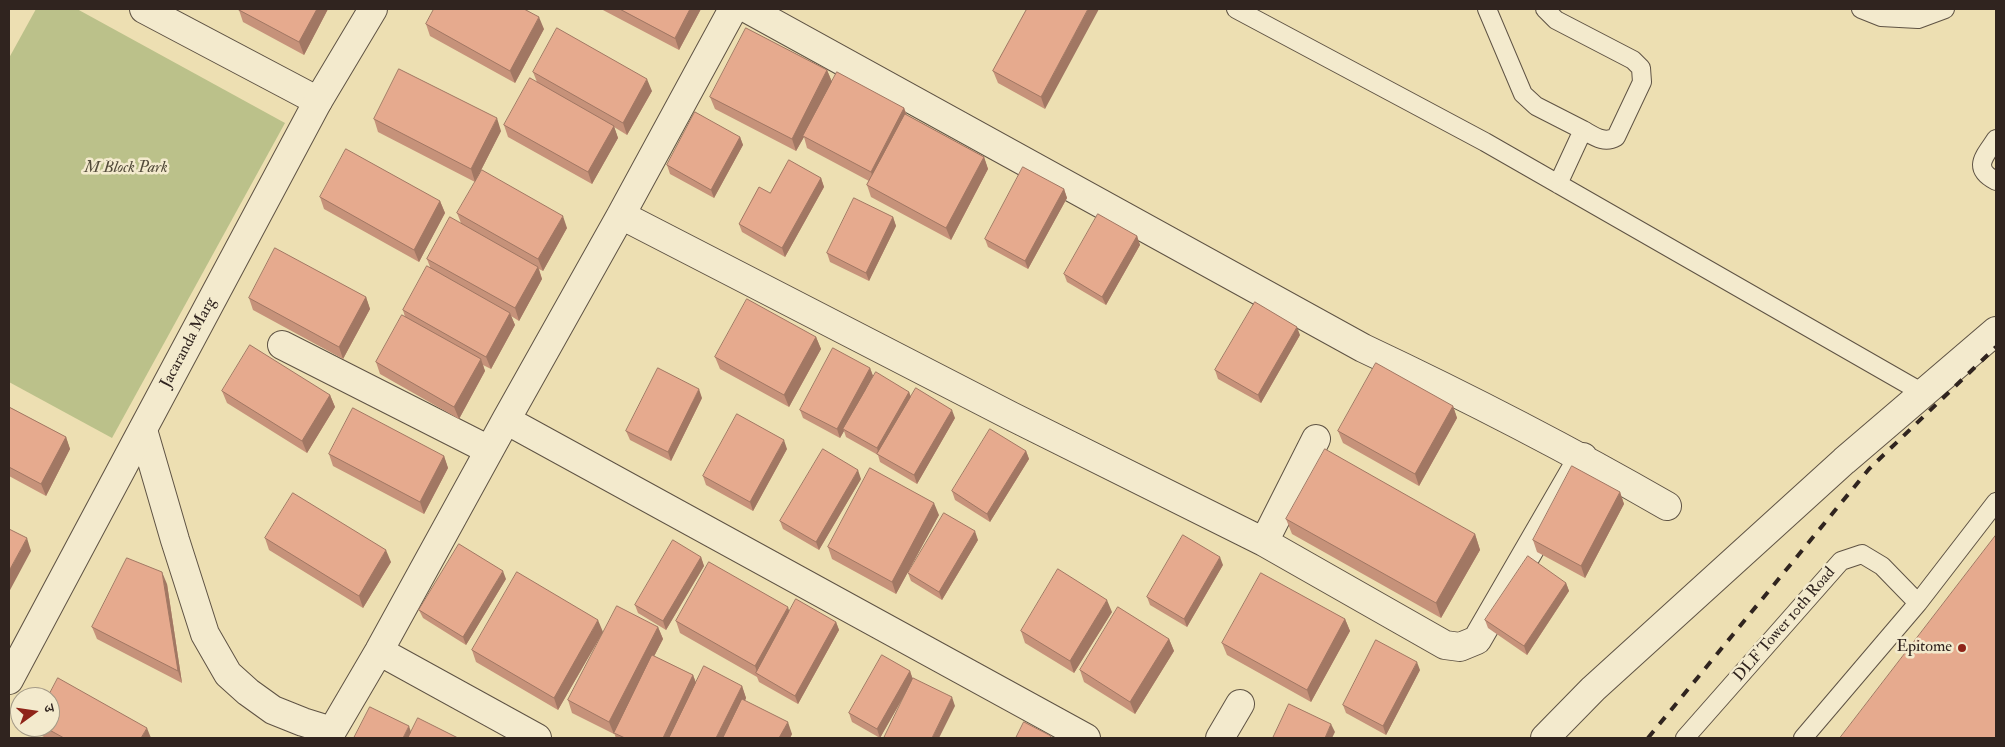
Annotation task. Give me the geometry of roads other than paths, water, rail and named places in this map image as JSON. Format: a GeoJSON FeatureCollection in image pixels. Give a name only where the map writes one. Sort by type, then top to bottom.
{"type":"FeatureCollection","features":[{"type":"Feature","properties":{"kind":"street"},"geometry":{"type":"LineString","coordinates":[[144,9],[318,101]]}},
{"type":"Feature","properties":{"kind":"street","name":"Jacaranda Marg"},"geometry":{"type":"LineString","coordinates":[[9,680],[318,101],[373,9]]}},
{"type":"Feature","properties":{"kind":"street"},"geometry":{"type":"LineString","coordinates":[[143,430],[205,634],[228,674],[248,692],[274,710],[330,735],[379,651],[489,450],[622,215],[733,9]]}},
{"type":"Feature","properties":{"kind":"street"},"geometry":{"type":"LineString","coordinates":[[748,9],[1363,348],[1453,391],[1583,458],[1667,506]]}},
{"type":"Feature","properties":{"kind":"street"},"geometry":{"type":"LineString","coordinates":[[622,215],[1010,416],[1264,542],[1445,645],[1460,647],[1477,640],[1583,458]]}},
{"type":"Feature","properties":{"kind":"street"},"geometry":{"type":"LineString","coordinates":[[1545,738],[1608,676],[1844,461],[1996,331]]}},
{"type":"Feature","properties":{"kind":"street"},"geometry":{"type":"LineString","coordinates":[[282,345],[489,450]]}},
{"type":"Feature","properties":{"kind":"street"},"geometry":{"type":"LineString","coordinates":[[506,420],[1086,738]]}},
{"type":"Feature","properties":{"kind":"street"},"geometry":{"type":"LineString","coordinates":[[1264,542],[1316,439]]}},
{"type":"Feature","properties":{"kind":"street"},"geometry":{"type":"LineString","coordinates":[[379,651],[538,738]]}},
{"type":"Feature","properties":{"kind":"street"},"geometry":{"type":"LineString","coordinates":[[1220,738],[1240,704]]}},
{"type":"Feature","properties":{"kind":"lane"},"geometry":{"type":"LineString","coordinates":[[1236,9],[1485,142],[1923,393]]}},
{"type":"Feature","properties":{"kind":"lane"},"geometry":{"type":"LineString","coordinates":[[1486,9],[1523,94],[1536,106],[1602,140],[1610,141],[1616,137],[1642,82],[1641,68],[1633,60],[1556,20],[1545,9]]}},
{"type":"Feature","properties":{"kind":"lane"},"geometry":{"type":"LineString","coordinates":[[1861,9],[1881,17],[1918,18],[1945,9]]}},
{"type":"Feature","properties":{"kind":"lane"},"geometry":{"type":"LineString","coordinates":[[1558,184],[1583,130]]}},
{"type":"Feature","properties":{"kind":"lane"},"geometry":{"type":"LineString","coordinates":[[1996,139],[1982,162],[1982,170],[1986,176],[1996,181]]}},
{"type":"Feature","properties":{"kind":"lane"},"geometry":{"type":"LineString","coordinates":[[1803,738],[1918,603],[1996,502]]}},
{"type":"Feature","properties":{"kind":"lane","name":"DLF Tower 10th Road"},"geometry":{"type":"LineString","coordinates":[[1686,738],[1841,561],[1862,554],[1882,566],[1918,603]]}},
{"type":"Feature","properties":{"kind":"railway"},"geometry":{"type":"LineString","coordinates":[[1648,738],[1869,469],[1996,347]]}},
{"type":"Feature","properties":{"kind":"place","name":"Epitome"},"geometry":{"type":"Point","coordinates":[1962,648]}},
{"type":"Feature","properties":{"kind":"park label","name":"M Block Park"},"geometry":{"type":"Point","coordinates":[126,169]}}]}
